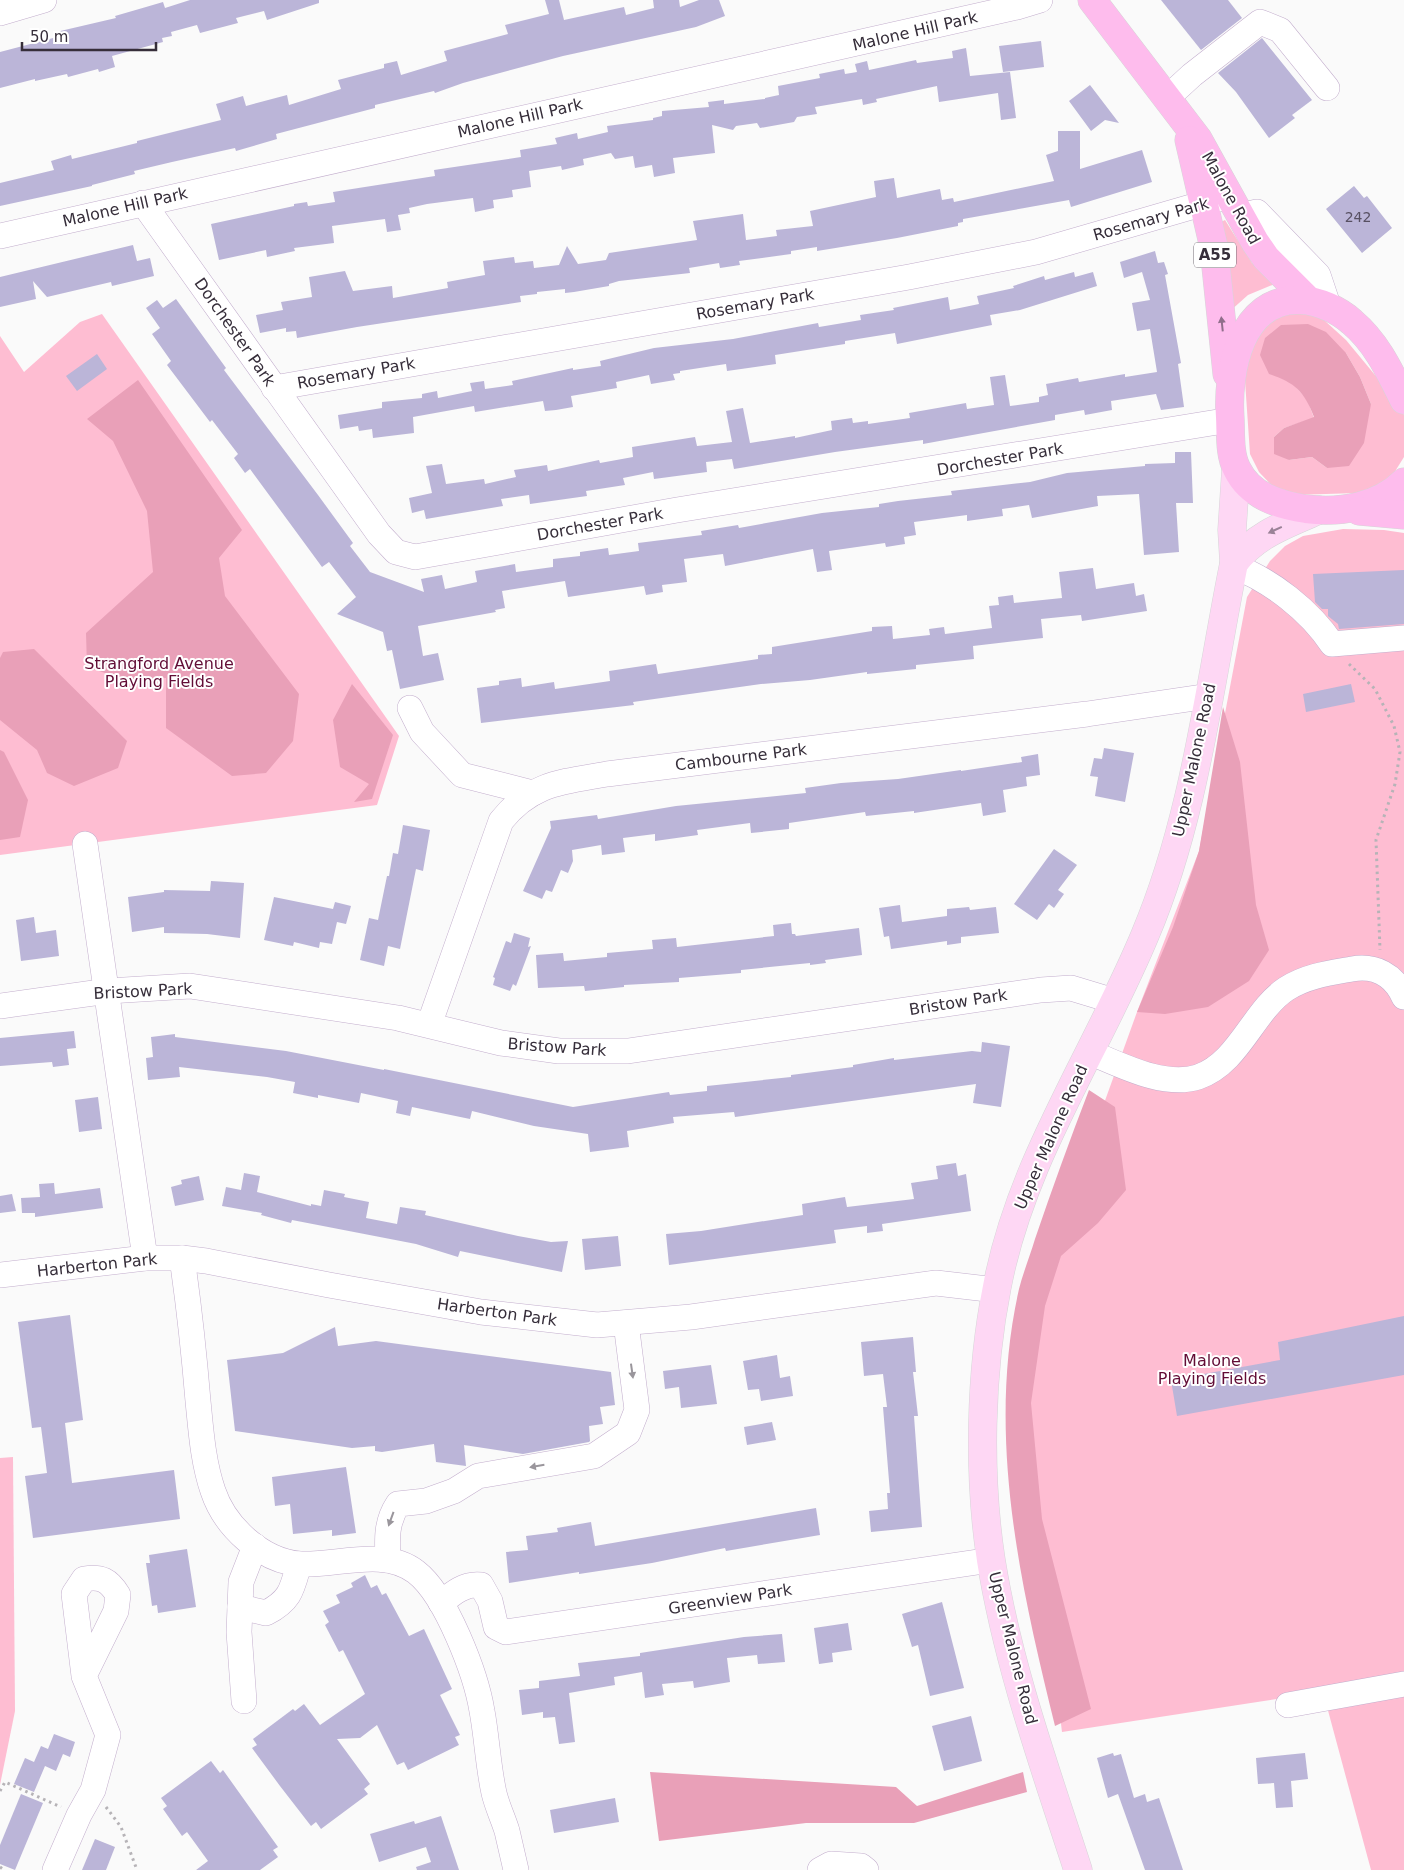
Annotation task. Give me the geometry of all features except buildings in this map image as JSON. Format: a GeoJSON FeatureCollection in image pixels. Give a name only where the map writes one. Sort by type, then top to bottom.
{"type":"FeatureCollection","features":[{"type":"Feature","properties":{"kind":"highway","name":"Malone Road"},"geometry":{"type":"LineString","coordinates":[[1092,0],[1198,139],[1266,258],[1317,300]]}},
{"type":"Feature","properties":{"kind":"highway","name":"Malone Road"},"geometry":{"type":"LineString","coordinates":[[1184,122],[1214,248],[1228,390]]}},
{"type":"Feature","properties":{"kind":"highway","name":"A55"},"geometry":{"type":"LineString","coordinates":[[1404,381],[1353,322],[1317,300],[1284,302],[1271,306],[1250,325],[1234,362],[1228,390],[1231,445],[1236,469],[1246,483],[1261,496],[1284,505],[1404,515]]}},
{"type":"Feature","properties":{"kind":"highway","name":"A55"},"geometry":{"type":"LineString","coordinates":[[1381,354],[1404,400]]}},
{"type":"Feature","properties":{"kind":"highway","name":"A55"},"geometry":{"type":"LineString","coordinates":[[1327,510],[1376,502],[1392,494],[1404,482]]}},
{"type":"Feature","properties":{"kind":"main road","name":"Upper Malone Road"},"geometry":{"type":"LineString","coordinates":[[1078,1870],[1044,1766],[1011,1653],[991,1560],[985,1493],[984,1425],[988,1360],[996,1290],[1005,1248],[1023,1193],[1049,1133],[1146,934],[1185,811],[1234,564],[1232,530],[1236,469]]}},
{"type":"Feature","properties":{"kind":"main road"},"geometry":{"type":"LineString","coordinates":[[1234,564],[1242,553],[1270,531],[1327,510]]}},
{"type":"Feature","properties":{"kind":"street"},"geometry":{"type":"LineString","coordinates":[[2,8],[44,0]]}},
{"type":"Feature","properties":{"kind":"street","name":"Malone Hill Park"},"geometry":{"type":"LineString","coordinates":[[0,236],[825,52],[1040,0]]}},
{"type":"Feature","properties":{"kind":"street"},"geometry":{"type":"LineString","coordinates":[[1167,98],[1192,74],[1260,22],[1280,30],[1327,88]]}},
{"type":"Feature","properties":{"kind":"street","name":"Dorchester Park"},"geometry":{"type":"LineString","coordinates":[[143,203],[379,534],[396,552],[415,557],[677,510],[1230,420]]}},
{"type":"Feature","properties":{"kind":"street","name":"Rosemary Park"},"geometry":{"type":"LineString","coordinates":[[274,388],[919,275],[1036,252],[1204,204],[1235,206],[1257,212],[1275,228],[1318,275],[1317,300]]}},
{"type":"Feature","properties":{"kind":"street"},"geometry":{"type":"LineString","coordinates":[[1234,564],[1254,574],[1283,595],[1321,627],[1332,644],[1404,638]]}},
{"type":"Feature","properties":{"kind":"street","name":"Cambourne Park"},"geometry":{"type":"LineString","coordinates":[[429,1025],[501,821],[515,803],[547,785],[607,774],[1087,714],[1209,696]]}},
{"type":"Feature","properties":{"kind":"street"},"geometry":{"type":"LineString","coordinates":[[410,708],[422,732],[462,775],[533,793]]}},
{"type":"Feature","properties":{"kind":"street"},"geometry":{"type":"LineString","coordinates":[[85,844],[108,991],[145,1258]]}},
{"type":"Feature","properties":{"kind":"street"},"geometry":{"type":"LineString","coordinates":[[1089,1052],[1129,1068],[1170,1080],[1200,1076],[1213,1069],[1226,1058],[1271,1002],[1286,989],[1301,981],[1322,974],[1361,968],[1392,969],[1404,997]]}},
{"type":"Feature","properties":{"kind":"street","name":"Bristow Park"},"geometry":{"type":"LineString","coordinates":[[0,1006],[108,991],[190,986],[296,1001],[429,1025],[501,1044],[559,1051],[628,1051],[1041,990],[1071,988],[1114,1001]]}},
{"type":"Feature","properties":{"kind":"street","name":"Harberton Park"},"geometry":{"type":"LineString","coordinates":[[0,1275],[145,1258],[182,1258],[481,1312],[597,1326],[690,1317],[936,1283],[996,1290]]}},
{"type":"Feature","properties":{"kind":"street"},"geometry":{"type":"LineString","coordinates":[[182,1258],[189,1301],[204,1455],[213,1492],[233,1528],[255,1546],[288,1563],[316,1565],[348,1560],[388,1560],[405,1564],[418,1573],[441,1603],[468,1660],[482,1709],[494,1796],[506,1830],[516,1870]]}},
{"type":"Feature","properties":{"kind":"street"},"geometry":{"type":"LineString","coordinates":[[388,1560],[386,1532],[392,1514],[398,1504],[426,1500],[454,1491],[478,1476],[594,1456],[628,1433],[637,1410],[626,1323]]}},
{"type":"Feature","properties":{"kind":"street"},"geometry":{"type":"LineString","coordinates":[[244,1701],[239,1632],[241,1582],[255,1546]]}},
{"type":"Feature","properties":{"kind":"street","name":"Greenview Park"},"geometry":{"type":"LineString","coordinates":[[441,1603],[455,1592],[472,1584],[481,1585],[490,1601],[496,1627],[506,1632],[991,1560]]}},
{"type":"Feature","properties":{"kind":"street"},"geometry":{"type":"LineString","coordinates":[[240,1607],[266,1613],[283,1604],[293,1585],[299,1564]]}},
{"type":"Feature","properties":{"kind":"street"},"geometry":{"type":"LineString","coordinates":[[55,1870],[79,1815],[93,1790],[108,1735],[84,1676]]}},
{"type":"Feature","properties":{"kind":"street"},"geometry":{"type":"LineString","coordinates":[[1288,1704],[1404,1684]]}},
{"type":"Feature","properties":{"kind":"street"},"geometry":{"type":"LineString","coordinates":[[820,1870],[831,1864],[861,1866],[866,1870]]}},
{"type":"Feature","properties":{"kind":"path"},"geometry":{"type":"LineString","coordinates":[[1332,644],[1357,673],[1375,689],[1394,726],[1400,752],[1395,784],[1376,840],[1392,969]]}},
{"type":"Feature","properties":{"kind":"path"},"geometry":{"type":"LineString","coordinates":[[0,1792],[5,1782],[79,1815]]}},
{"type":"Feature","properties":{"kind":"path"},"geometry":{"type":"LineString","coordinates":[[93,1790],[121,1827],[135,1870]]}},
{"type":"Feature","properties":{"kind":"path"},"geometry":{"type":"LineString","coordinates":[[0,1867],[4,1870]]}},
{"type":"Feature","properties":{"kind":"green space"},"geometry":{"type":"Polygon","coordinates":[[[1225,220],[1252,263],[1277,283],[1248,295],[1229,312],[1217,224],[1225,220]]]}},
{"type":"Feature","properties":{"kind":"green space"},"geometry":{"type":"Polygon","coordinates":[[[1306,312],[1324,320],[1346,340],[1399,404],[1404,415],[1404,457],[1394,473],[1377,486],[1358,493],[1293,495],[1274,488],[1259,472],[1250,454],[1244,366],[1248,346],[1273,315],[1306,312]],[[1346,353],[1291,382],[1307,399],[1314,418],[1284,428],[1274,437],[1289,460],[1312,457],[1327,468],[1371,404],[1360,377],[1346,353]]]}},
{"type":"Feature","properties":{"kind":"green space","name":"Strangford Avenue Playing Fields"},"geometry":{"type":"Polygon","coordinates":[[[102,314],[399,736],[377,805],[0,855],[0,336],[24,372],[80,322],[102,314]]]}},
{"type":"Feature","properties":{"kind":"green space"},"geometry":{"type":"Polygon","coordinates":[[[1308,324],[1326,332],[1346,353],[1360,377],[1371,404],[1364,443],[1349,466],[1327,468],[1312,457],[1289,460],[1274,454],[1274,437],[1284,428],[1314,417],[1298,389],[1286,381],[1269,374],[1260,355],[1265,338],[1281,325],[1308,324]]]}},
{"type":"Feature","properties":{"kind":"green space"},"geometry":{"type":"Polygon","coordinates":[[[138,380],[242,530],[219,558],[225,596],[299,694],[293,741],[266,773],[232,776],[166,728],[166,678],[129,681],[87,667],[86,633],[153,572],[147,511],[113,441],[87,419],[138,380]]]}},
{"type":"Feature","properties":{"kind":"green space","name":"Malone Playing Fields"},"geometry":{"type":"Polygon","coordinates":[[[1343,529],[1384,530],[1404,533],[1404,1870],[1371,1870],[1323,1692],[1062,1732],[1016,1347],[1137,1012],[1199,851],[1247,597],[1270,561],[1285,546],[1303,536],[1343,529]]]}},
{"type":"Feature","properties":{"kind":"green space"},"geometry":{"type":"Polygon","coordinates":[[[34,649],[127,741],[118,768],[74,786],[47,773],[37,750],[0,720],[0,658],[3,652],[34,649]]]}},
{"type":"Feature","properties":{"kind":"green space"},"geometry":{"type":"Polygon","coordinates":[[[352,684],[393,735],[372,799],[354,802],[369,784],[340,767],[333,720],[352,684]]]}},
{"type":"Feature","properties":{"kind":"green space"},"geometry":{"type":"Polygon","coordinates":[[[1223,707],[1240,762],[1256,905],[1269,950],[1249,981],[1208,1007],[1165,1014],[1137,1012],[1173,927],[1199,851],[1223,707]]]}},
{"type":"Feature","properties":{"kind":"green space"},"geometry":{"type":"Polygon","coordinates":[[[0,750],[4,752],[28,800],[20,837],[0,840],[0,750]]]}},
{"type":"Feature","properties":{"kind":"green space"},"geometry":{"type":"Polygon","coordinates":[[[1089,1090],[1115,1107],[1126,1190],[1098,1223],[1061,1256],[1045,1306],[1031,1403],[1042,1519],[1091,1709],[1055,1726],[1030,1618],[1011,1509],[1006,1399],[1010,1344],[1019,1289],[1068,1145],[1089,1090]]]}},
{"type":"Feature","properties":{"kind":"green space"},"geometry":{"type":"Polygon","coordinates":[[[13,1457],[15,1711],[0,1785],[0,1458],[13,1457]]]}},
{"type":"Feature","properties":{"kind":"green space"},"geometry":{"type":"Polygon","coordinates":[[[650,1772],[896,1787],[917,1806],[1023,1772],[1027,1792],[914,1823],[806,1823],[659,1841],[650,1772]]]}}]}
